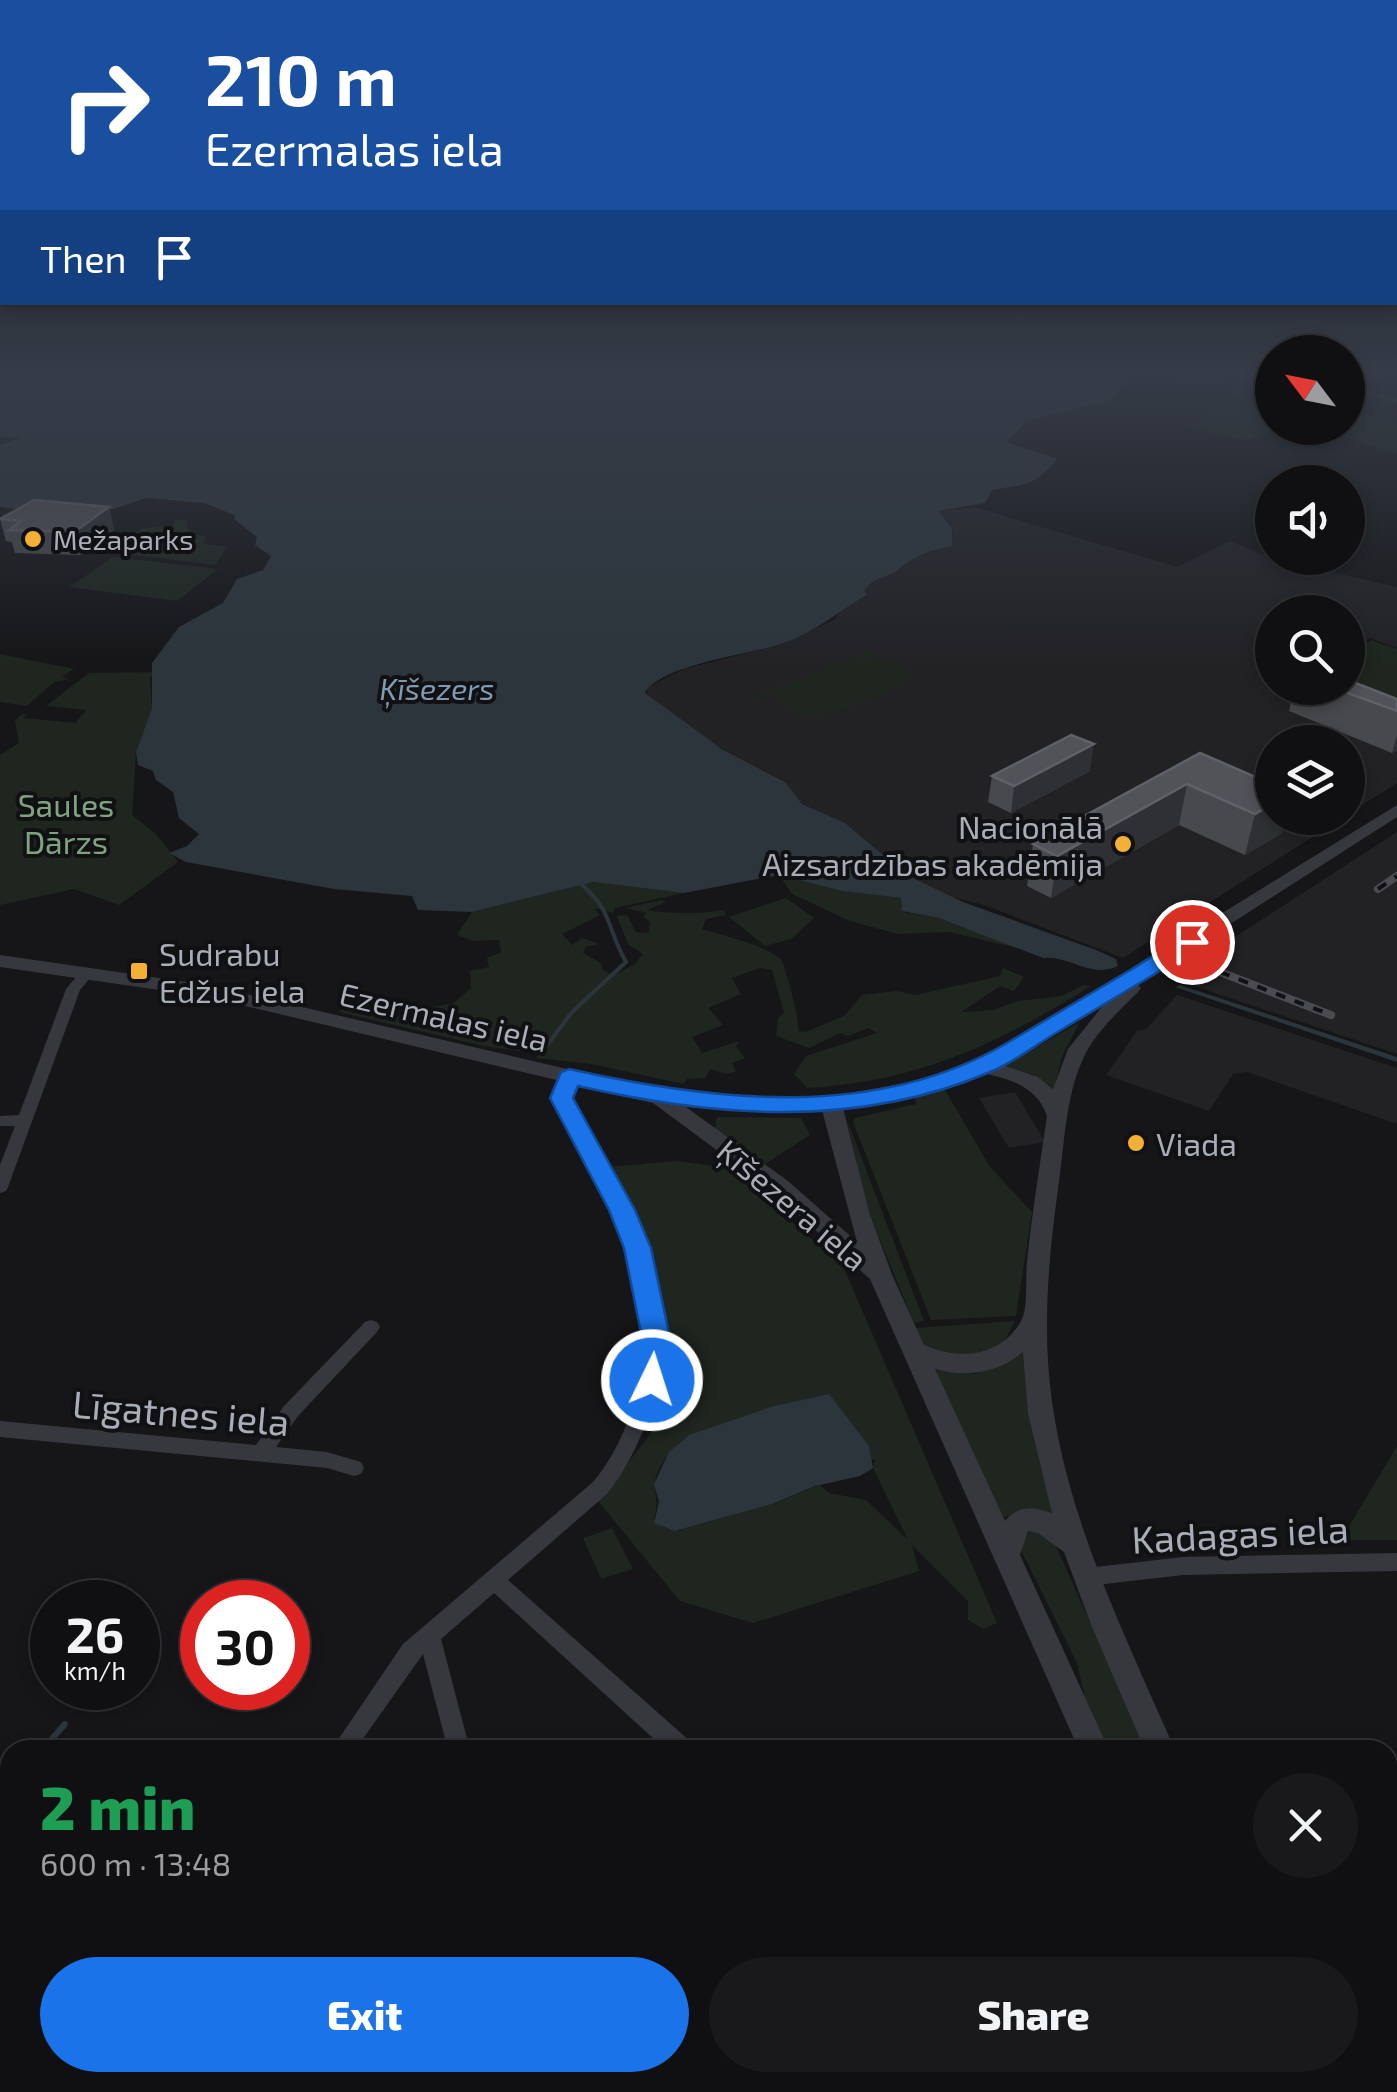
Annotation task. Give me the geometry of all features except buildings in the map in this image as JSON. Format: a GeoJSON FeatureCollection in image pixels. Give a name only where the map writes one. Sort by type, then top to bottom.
{"type":"FeatureCollection","features":[{"type":"Feature","properties":{"kind":"street","name":"Ezermalas iela"},"geometry":{"type":"LineString","coordinates":[[0,961],[208,991],[657,1096],[725,1104],[830,1104],[896,1093],[983,1067],[1144,972],[1397,810]]}},
{"type":"Feature","properties":{"kind":"street"},"geometry":{"type":"LineString","coordinates":[[0,1187],[74,989],[86,972]]}},
{"type":"Feature","properties":{"kind":"street"},"geometry":{"type":"LineString","coordinates":[[1144,972],[1071,1062],[1039,1249],[1035,1321],[1041,1410],[1075,1546],[1156,1740]]}},
{"type":"Feature","properties":{"kind":"street"},"geometry":{"type":"LineString","coordinates":[[983,1067],[1037,1084],[1055,1104],[1059,1119]]}},
{"type":"Feature","properties":{"kind":"street"},"geometry":{"type":"LineString","coordinates":[[349,1740],[393,1672],[429,1634],[583,1504],[614,1472],[630,1441],[656,1362],[650,1300],[638,1248],[622,1210],[562,1098],[569,1077]]}},
{"type":"Feature","properties":{"kind":"street","name":"Ķīšezera iela"},"geometry":{"type":"LineString","coordinates":[[657,1096],[780,1186],[881,1277]]}},
{"type":"Feature","properties":{"kind":"street","name":"Ķīšezera iela"},"geometry":{"type":"LineString","coordinates":[[830,1104],[854,1200],[881,1277],[1089,1740]]}},
{"type":"Feature","properties":{"kind":"street"},"geometry":{"type":"LineString","coordinates":[[0,1121],[24,1120]]}},
{"type":"Feature","properties":{"kind":"street"},"geometry":{"type":"LineString","coordinates":[[912,1350],[956,1367],[973,1366],[1010,1351],[1035,1321]]}},
{"type":"Feature","properties":{"kind":"street"},"geometry":{"type":"LineString","coordinates":[[260,1455],[290,1410],[371,1326]]}},
{"type":"Feature","properties":{"kind":"street","name":"Līgatnes iela"},"geometry":{"type":"LineString","coordinates":[[0,1429],[327,1460],[354,1468]]}},
{"type":"Feature","properties":{"kind":"street"},"geometry":{"type":"LineString","coordinates":[[1006,1555],[1010,1533],[1022,1520],[1044,1522],[1075,1546]]}},
{"type":"Feature","properties":{"kind":"street","name":"Kadagas iela"},"geometry":{"type":"LineString","coordinates":[[1087,1578],[1183,1566],[1397,1562]]}},
{"type":"Feature","properties":{"kind":"street"},"geometry":{"type":"LineString","coordinates":[[494,1579],[672,1740]]}},
{"type":"Feature","properties":{"kind":"street"},"geometry":{"type":"LineString","coordinates":[[429,1634],[456,1740]]}},
{"type":"Feature","properties":{"kind":"shaded area"},"geometry":{"type":"Polygon","coordinates":[[[974,507],[1177,567],[1229,541],[1255,551],[1255,575],[1345,575],[1397,587],[1397,648],[1370,638],[1365,641],[1365,595],[1255,595],[1255,705],[1344,705],[1397,742],[1397,783],[1365,803],[1365,725],[1255,725],[1255,835],[1315,835],[1123,958],[984,905],[955,898],[907,875],[853,830],[796,800],[785,782],[723,749],[646,697],[648,687],[684,669],[785,643],[834,620],[844,607],[866,596],[864,591],[870,581],[896,571],[906,560],[934,551],[953,537],[951,524],[939,511],[974,507]]]}},
{"type":"Feature","properties":{"kind":"shaded area"},"geometry":{"type":"Polygon","coordinates":[[[1397,832],[1397,1054],[1188,984],[1215,950],[1397,832]]]}},
{"type":"Feature","properties":{"kind":"shaded area"},"geometry":{"type":"Polygon","coordinates":[[[1177,995],[1397,1068],[1397,1124],[1247,1072],[1233,1074],[1209,1111],[1106,1075],[1137,1031],[1147,1028],[1177,995]]]}},
{"type":"Feature","properties":{"kind":"shaded area"},"geometry":{"type":"Polygon","coordinates":[[[1015,1092],[1045,1142],[1009,1148],[979,1098],[1015,1092]]]}},
{"type":"Feature","properties":{"kind":"green space"},"geometry":{"type":"Polygon","coordinates":[[[186,519],[190,534],[206,536],[204,544],[227,547],[216,565],[111,552],[142,528],[174,526],[174,520],[186,519]]]}},
{"type":"Feature","properties":{"kind":"green space"},"geometry":{"type":"Polygon","coordinates":[[[113,557],[218,569],[177,601],[69,587],[113,557]]]}},
{"type":"Feature","properties":{"kind":"green space"},"geometry":{"type":"Polygon","coordinates":[[[1371,640],[1397,649],[1397,720],[1365,699],[1365,644],[1371,640]]]}},
{"type":"Feature","properties":{"kind":"green space"},"geometry":{"type":"Polygon","coordinates":[[[870,651],[875,654],[870,657],[903,665],[909,677],[855,705],[822,714],[791,709],[779,698],[779,691],[753,702],[748,700],[870,651]]]}},
{"type":"Feature","properties":{"kind":"green space","name":"Saules Dārzs"},"geometry":{"type":"Polygon","coordinates":[[[0,654],[74,669],[62,677],[70,679],[54,682],[27,706],[0,702],[0,654]]]}},
{"type":"Feature","properties":{"kind":"green space","name":"Saules Dārzs"},"geometry":{"type":"Polygon","coordinates":[[[154,672],[150,678],[152,708],[136,752],[132,815],[156,834],[178,862],[119,905],[74,889],[0,905],[0,755],[19,743],[15,721],[27,714],[24,718],[75,723],[87,710],[46,706],[89,673],[154,672]]]}},
{"type":"Feature","properties":{"kind":"green space"},"geometry":{"type":"Polygon","coordinates":[[[779,875],[842,891],[901,898],[903,912],[939,918],[1021,949],[949,932],[898,934],[850,921],[792,894],[779,875]]]}},
{"type":"Feature","properties":{"kind":"green space"},"geometry":{"type":"Polygon","coordinates":[[[593,882],[684,893],[615,908],[613,913],[594,908],[600,915],[562,934],[572,945],[582,938],[599,944],[586,947],[583,953],[601,963],[602,969],[613,976],[635,964],[643,954],[628,944],[617,916],[627,915],[636,932],[649,933],[650,922],[643,916],[647,913],[625,908],[661,900],[666,902],[647,910],[723,910],[726,915],[706,919],[702,929],[753,945],[781,959],[798,1031],[806,1032],[844,1016],[862,995],[896,991],[915,995],[1000,976],[1003,968],[1024,977],[1014,991],[1000,986],[961,1012],[993,1010],[1091,986],[1023,1025],[956,1056],[886,1077],[807,1088],[794,1074],[806,1056],[877,1033],[869,1028],[848,1036],[840,1033],[809,1048],[776,1036],[778,1018],[784,1013],[772,970],[760,968],[732,978],[741,994],[708,1008],[723,1025],[692,1037],[702,1053],[739,1041],[736,1047],[745,1058],[732,1063],[736,1071],[727,1074],[710,1069],[705,1078],[687,1079],[683,1084],[592,1064],[536,1058],[539,1054],[484,1046],[339,1012],[346,1004],[409,1019],[430,1019],[432,1007],[454,1003],[471,988],[470,971],[489,967],[487,958],[501,952],[499,940],[473,941],[457,935],[472,912],[593,882]]]}},
{"type":"Feature","properties":{"kind":"green space"},"geometry":{"type":"Polygon","coordinates":[[[786,898],[814,918],[791,939],[765,946],[729,917],[786,898]]]}},
{"type":"Feature","properties":{"kind":"green space"},"geometry":{"type":"Polygon","coordinates":[[[1080,1022],[1062,1056],[1054,1089],[1034,1075],[1004,1066],[1080,1022]]]}},
{"type":"Feature","properties":{"kind":"green space"},"geometry":{"type":"Polygon","coordinates":[[[945,1090],[990,1167],[1032,1212],[1016,1316],[931,1320],[853,1122],[855,1118],[916,1104],[915,1097],[945,1090]]]}},
{"type":"Feature","properties":{"kind":"green space"},"geometry":{"type":"Polygon","coordinates":[[[717,1117],[801,1118],[810,1135],[765,1164],[714,1131],[717,1117]]]}},
{"type":"Feature","properties":{"kind":"green space"},"geometry":{"type":"Polygon","coordinates":[[[847,1120],[924,1321],[914,1323],[867,1208],[847,1120]]]}},
{"type":"Feature","properties":{"kind":"green space"},"geometry":{"type":"Polygon","coordinates":[[[676,1161],[729,1168],[843,1266],[997,1623],[983,1629],[968,1620],[968,1601],[912,1545],[919,1571],[753,1623],[680,1601],[598,1501],[662,1414],[652,1411],[660,1383],[643,1239],[609,1167],[676,1161]],[[689,1435],[661,1464],[656,1479],[654,1519],[676,1531],[772,1504],[819,1485],[829,1493],[866,1500],[908,1540],[873,1468],[875,1460],[689,1435]]]}},
{"type":"Feature","properties":{"kind":"green space"},"geometry":{"type":"Polygon","coordinates":[[[1015,1321],[1001,1348],[970,1362],[924,1346],[916,1328],[1015,1321]]]}},
{"type":"Feature","properties":{"kind":"green space"},"geometry":{"type":"Polygon","coordinates":[[[1026,1352],[1052,1513],[1027,1510],[1001,1518],[931,1370],[975,1374],[1026,1352]]]}},
{"type":"Feature","properties":{"kind":"green space"},"geometry":{"type":"Polygon","coordinates":[[[1397,1446],[1397,1540],[1341,1540],[1397,1446]]]}},
{"type":"Feature","properties":{"kind":"green space"},"geometry":{"type":"Polygon","coordinates":[[[612,1528],[633,1569],[601,1579],[583,1538],[612,1528]]]}},
{"type":"Feature","properties":{"kind":"green space"},"geometry":{"type":"Polygon","coordinates":[[[1025,1528],[1051,1535],[1143,1740],[1101,1740],[1089,1715],[1077,1663],[1018,1544],[1025,1528]]]}},
{"type":"Feature","properties":{"kind":"water","name":"Ķīšezers"},"geometry":{"type":"Polygon","coordinates":[[[0,470],[1046,470],[1029,482],[992,490],[985,503],[939,511],[952,528],[952,546],[923,554],[872,583],[864,591],[867,595],[805,634],[781,644],[686,668],[654,683],[645,693],[722,749],[785,782],[802,804],[845,823],[907,875],[963,902],[1096,950],[1116,959],[1118,966],[1098,970],[1043,958],[939,918],[902,911],[901,898],[842,891],[779,875],[684,893],[593,882],[472,912],[418,910],[412,896],[334,889],[186,862],[169,853],[187,846],[199,834],[179,818],[173,792],[156,780],[153,771],[138,765],[136,752],[152,708],[152,663],[179,627],[223,603],[237,579],[263,570],[271,556],[255,545],[257,537],[234,515],[204,503],[146,498],[104,512],[0,507],[0,470]]]}},
{"type":"Feature","properties":{"kind":"water"},"geometry":{"type":"Polygon","coordinates":[[[1180,985],[1397,1057],[1397,1062],[1175,987],[1180,985]]]}},
{"type":"Feature","properties":{"kind":"water"},"geometry":{"type":"Polygon","coordinates":[[[829,1394],[869,1446],[873,1468],[860,1476],[815,1486],[772,1504],[675,1531],[654,1523],[659,1502],[654,1484],[669,1452],[689,1435],[774,1406],[829,1394]]]}},
{"type":"Feature","properties":{"kind":"waterway"},"geometry":{"type":"LineString","coordinates":[[545,1048],[572,1012],[626,962],[604,912],[581,884]]}},
{"type":"Feature","properties":{"kind":"waterway"},"geometry":{"type":"LineString","coordinates":[[51,1740],[65,1724]]}},
{"type":"Feature","properties":{"kind":"railway"},"geometry":{"type":"LineString","coordinates":[[1378,889],[1397,876]]}},
{"type":"Feature","properties":{"kind":"railway"},"geometry":{"type":"LineString","coordinates":[[1220,972],[1331,1015]]}},
{"type":"Feature","properties":{"kind":"place","name":"Mežaparks"},"geometry":{"type":"Point","coordinates":[33,539]}},
{"type":"Feature","properties":{"kind":"place","name":"Nacionālā Aizsardzības akadēmija"},"geometry":{"type":"Point","coordinates":[1123,844]}},
{"type":"Feature","properties":{"kind":"place","name":"Sudrabu Edžus iela"},"geometry":{"type":"Point","coordinates":[139,971]}},
{"type":"Feature","properties":{"kind":"place","name":"Viada"},"geometry":{"type":"Point","coordinates":[1136,1143]}},
{"type":"Feature","properties":{"kind":"route"},"geometry":{"type":"LineString","coordinates":[[652,1380],[657,1343],[638,1248],[562,1098],[569,1077],[690,1102],[762,1106],[830,1104],[896,1093],[983,1067],[1013,1052],[1192,942]]}}]}
